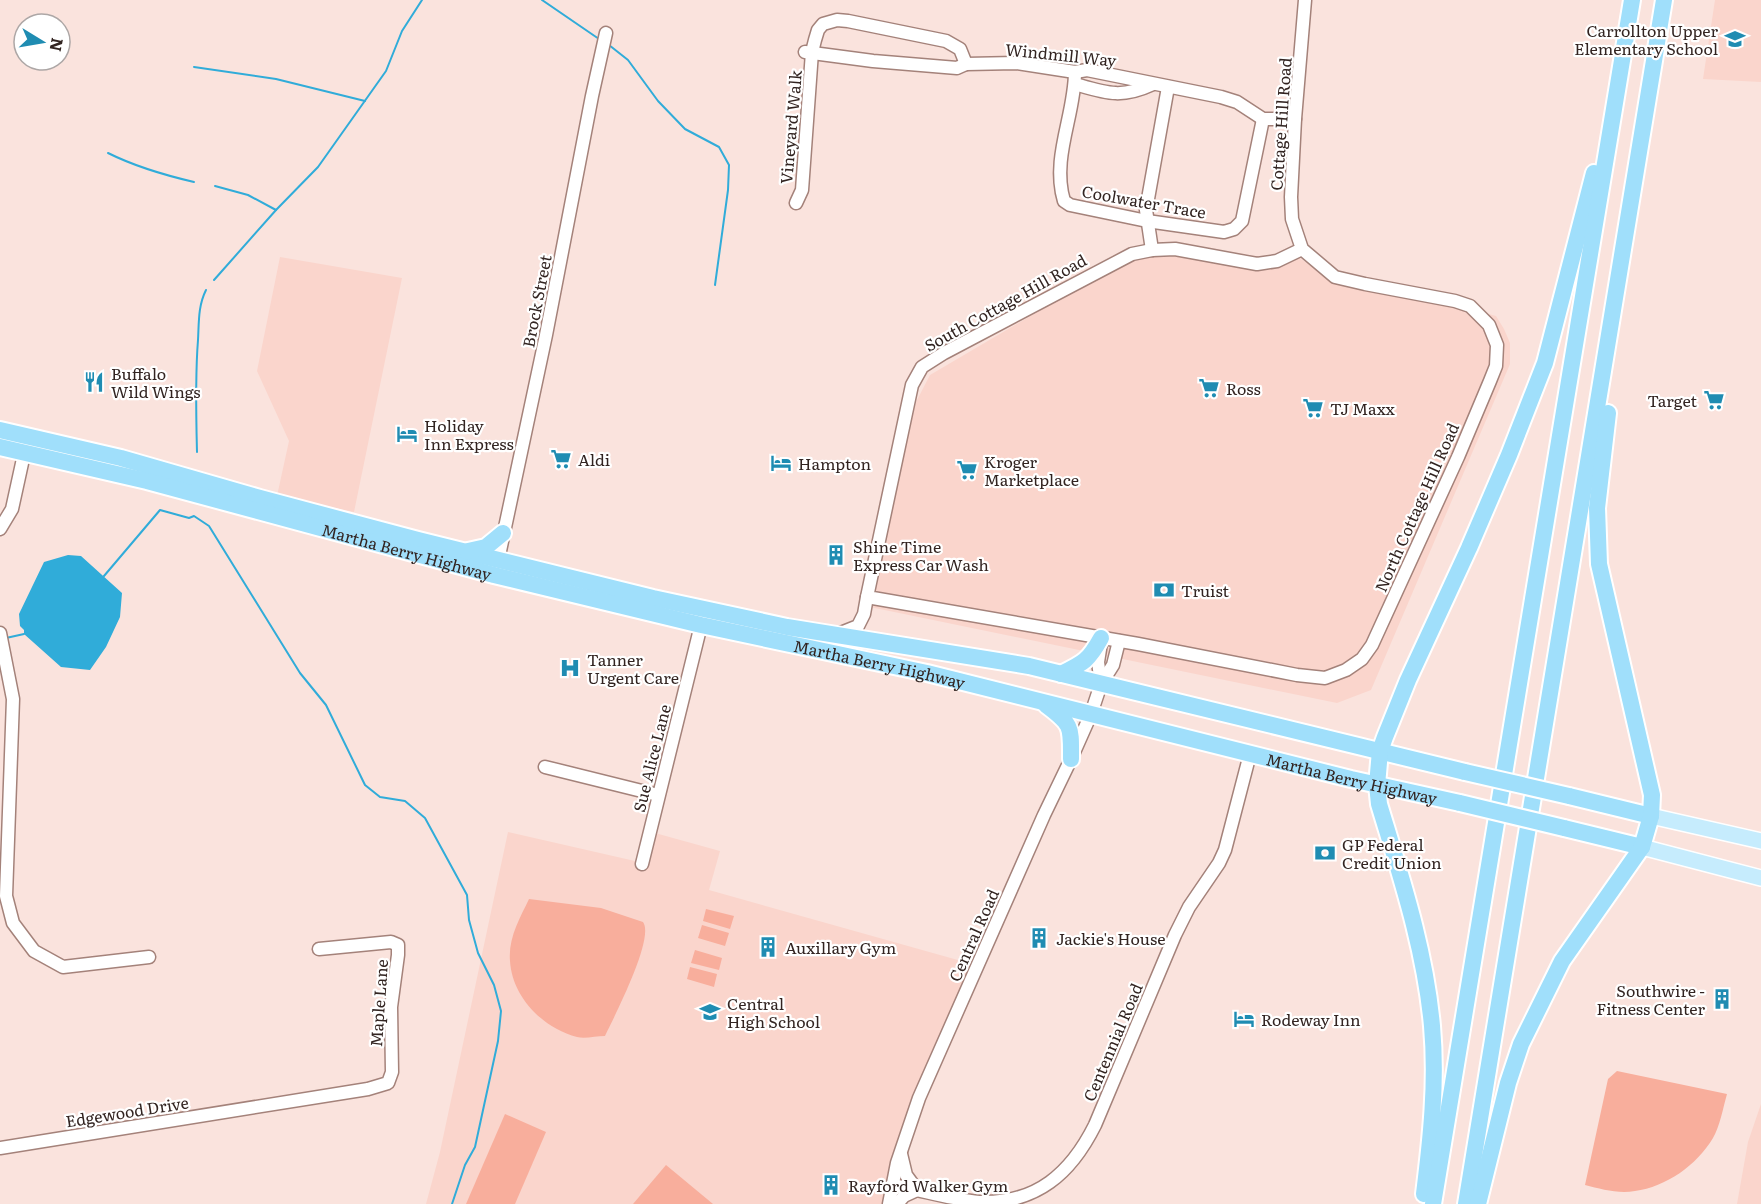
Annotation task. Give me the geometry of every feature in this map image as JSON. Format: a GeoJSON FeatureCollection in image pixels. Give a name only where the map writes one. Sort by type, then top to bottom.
{"type":"FeatureCollection","features":[{"type":"Feature","properties":{"kind":"highway"},"geometry":{"type":"LineString","coordinates":[[1433,1204],[1632,0]]}},
{"type":"Feature","properties":{"kind":"highway"},"geometry":{"type":"LineString","coordinates":[[1466,1204],[1664,0]]}},
{"type":"Feature","properties":{"kind":"highway"},"geometry":{"type":"LineString","coordinates":[[1423,1204],[1434,1081],[1432,1028],[1419,940],[1379,804],[1377,785],[1380,751],[1395,708],[1474,538],[1545,363],[1618,88]]}},
{"type":"Feature","properties":{"kind":"highway"},"geometry":{"type":"LineString","coordinates":[[1479,1204],[1508,1083],[1529,1025],[1562,961],[1642,847],[1651,816],[1652,795],[1599,564],[1597,508],[1603,443],[1625,293],[1624,245]]}},
{"type":"Feature","properties":{"kind":"highway","name":"Martha Berry Highway"},"geometry":{"type":"LineString","coordinates":[[0,430],[27,444],[147,481],[704,617],[1250,754],[1642,847]]}},
{"type":"Feature","properties":{"kind":"highway","name":"Martha Berry Highway"},"geometry":{"type":"LineString","coordinates":[[0,447],[27,444],[122,458],[260,498],[461,551],[496,568],[525,567],[704,617],[836,634],[1061,674],[1651,816]]}},
{"type":"Feature","properties":{"kind":"highway"},"geometry":{"type":"LineString","coordinates":[[461,551],[486,547],[503,533],[510,553],[525,567]]}},
{"type":"Feature","properties":{"kind":"highway"},"geometry":{"type":"LineString","coordinates":[[1061,674],[1082,664],[1092,655],[1101,638]]}},
{"type":"Feature","properties":{"kind":"highway"},"geometry":{"type":"LineString","coordinates":[[1043,702],[1068,722],[1071,729],[1071,759]]}},
{"type":"Feature","properties":{"kind":"highway"},"geometry":{"type":"LineString","coordinates":[[1334,740],[1370,735],[1383,725],[1395,708]]}},
{"type":"Feature","properties":{"kind":"main road","name":"Martha Berry Highway"},"geometry":{"type":"LineString","coordinates":[[1651,816],[1761,841]]}},
{"type":"Feature","properties":{"kind":"main road","name":"Martha Berry Highway"},"geometry":{"type":"LineString","coordinates":[[1642,847],[1761,878]]}},
{"type":"Feature","properties":{"kind":"main road"},"geometry":{"type":"LineString","coordinates":[[1712,866],[1761,866]]}},
{"type":"Feature","properties":{"kind":"street","name":"Cottage Hill Road"},"geometry":{"type":"LineString","coordinates":[[1302,249],[1291,207],[1295,119],[1305,0]]}},
{"type":"Feature","properties":{"kind":"street"},"geometry":{"type":"LineString","coordinates":[[808,52],[823,24],[837,20],[946,41],[960,49],[966,64]]}},
{"type":"Feature","properties":{"kind":"street","name":"Brock Street"},"geometry":{"type":"LineString","coordinates":[[496,568],[546,335],[606,33]]}},
{"type":"Feature","properties":{"kind":"street","name":"Windmill Way"},"geometry":{"type":"LineString","coordinates":[[808,52],[873,61],[957,68],[966,64],[1016,63],[1075,78],[1118,94],[1134,92],[1153,84]]}},
{"type":"Feature","properties":{"kind":"street","name":"Vineyard Walk"},"geometry":{"type":"LineString","coordinates":[[796,204],[802,190],[808,52]]}},
{"type":"Feature","properties":{"kind":"street","name":"Windmill Way"},"geometry":{"type":"LineString","coordinates":[[1075,78],[1087,70],[1221,97],[1237,102],[1263,119]]}},
{"type":"Feature","properties":{"kind":"street","name":"Coolwater Trace"},"geometry":{"type":"LineString","coordinates":[[1075,78],[1062,146],[1062,192],[1064,201],[1076,206],[1147,221],[1224,232],[1234,229],[1242,221],[1263,119]]}},
{"type":"Feature","properties":{"kind":"street"},"geometry":{"type":"LineString","coordinates":[[1152,250],[1146,210],[1168,87]]}},
{"type":"Feature","properties":{"kind":"street"},"geometry":{"type":"LineString","coordinates":[[1263,119],[1295,119]]}},
{"type":"Feature","properties":{"kind":"street","name":"South Cottage Hill Road"},"geometry":{"type":"LineString","coordinates":[[864,614],[912,385],[922,367],[1014,315],[1132,254],[1175,249],[1257,264],[1277,261],[1302,249]]}},
{"type":"Feature","properties":{"kind":"street","name":"North Cottage Hill Road"},"geometry":{"type":"LineString","coordinates":[[1119,641],[1297,675],[1325,678],[1346,670],[1362,659],[1372,645],[1490,381],[1496,366],[1497,345],[1489,325],[1470,306],[1335,276],[1302,249]]}},
{"type":"Feature","properties":{"kind":"street"},"geometry":{"type":"LineString","coordinates":[[0,529],[12,509],[27,444]]}},
{"type":"Feature","properties":{"kind":"street"},"geometry":{"type":"LineString","coordinates":[[867,597],[1119,641]]}},
{"type":"Feature","properties":{"kind":"street"},"geometry":{"type":"LineString","coordinates":[[836,634],[853,630],[858,626],[864,614]]}},
{"type":"Feature","properties":{"kind":"street"},"geometry":{"type":"LineString","coordinates":[[864,614],[865,627],[881,642]]}},
{"type":"Feature","properties":{"kind":"street","name":"Sue Alice Lane"},"geometry":{"type":"LineString","coordinates":[[642,864],[704,617]]}},
{"type":"Feature","properties":{"kind":"street"},"geometry":{"type":"LineString","coordinates":[[0,633],[13,699],[6,896],[13,923],[34,951],[63,967],[149,957]]}},
{"type":"Feature","properties":{"kind":"street","name":"Central Road"},"geometry":{"type":"LineString","coordinates":[[1101,638],[1098,663],[1101,684]]}},
{"type":"Feature","properties":{"kind":"street","name":"Central Road"},"geometry":{"type":"LineString","coordinates":[[889,1204],[900,1152],[919,1098],[1091,714],[1101,684],[1113,665],[1119,641]]}},
{"type":"Feature","properties":{"kind":"street","name":"Centennial Road"},"geometry":{"type":"LineString","coordinates":[[892,1185],[979,1202],[1008,1201],[1036,1192],[1055,1181],[1071,1164],[1083,1149],[1095,1125],[1189,907],[1219,863],[1225,850],[1250,754]]}},
{"type":"Feature","properties":{"kind":"street"},"geometry":{"type":"LineString","coordinates":[[545,767],[658,795]]}},
{"type":"Feature","properties":{"kind":"street","name":"Maple Lane"},"geometry":{"type":"LineString","coordinates":[[259,1106],[368,1089],[388,1083],[390,1080],[391,1007],[398,945],[392,942],[319,949]]}},
{"type":"Feature","properties":{"kind":"street","name":"Edgewood Drive"},"geometry":{"type":"LineString","coordinates":[[0,1148],[259,1106]]}},
{"type":"Feature","properties":{"kind":"street"},"geometry":{"type":"LineString","coordinates":[[897,1204],[904,1196],[917,1190],[906,1175],[900,1152]]}},
{"type":"Feature","properties":{"kind":"shaded area","name":"Carrollton Upper Elementary School"},"geometry":{"type":"Polygon","coordinates":[[[1715,0],[1761,0],[1761,82],[1703,79],[1715,0]]]}},
{"type":"Feature","properties":{"kind":"shaded area"},"geometry":{"type":"Polygon","coordinates":[[[1166,253],[1278,265],[1299,258],[1329,280],[1354,287],[1451,304],[1496,316],[1504,329],[1510,343],[1510,364],[1371,690],[1337,703],[870,607],[916,402],[930,375],[1114,267],[1132,259],[1166,253]]]}},
{"type":"Feature","properties":{"kind":"shaded area"},"geometry":{"type":"Polygon","coordinates":[[[280,257],[402,278],[354,512],[277,496],[289,441],[257,371],[280,257]]]}},
{"type":"Feature","properties":{"kind":"shaded area","name":"Central High School"},"geometry":{"type":"Polygon","coordinates":[[[508,832],[648,864],[655,833],[720,851],[709,890],[972,964],[911,1102],[890,1166],[882,1204],[426,1204],[440,1152],[508,832]]]}},
{"type":"Feature","properties":{"kind":"shaded area"},"geometry":{"type":"Polygon","coordinates":[[[529,899],[601,908],[643,922],[645,931],[639,960],[605,1036],[580,1038],[564,1033],[531,1009],[516,986],[510,961],[511,944],[515,928],[529,899]]]}},
{"type":"Feature","properties":{"kind":"shaded area"},"geometry":{"type":"Polygon","coordinates":[[[706,909],[734,916],[730,929],[703,921],[706,909]]]}},
{"type":"Feature","properties":{"kind":"shaded area"},"geometry":{"type":"Polygon","coordinates":[[[702,925],[729,933],[725,946],[698,938],[702,925]]]}},
{"type":"Feature","properties":{"kind":"shaded area"},"geometry":{"type":"Polygon","coordinates":[[[695,950],[722,958],[719,970],[691,963],[695,950]]]}},
{"type":"Feature","properties":{"kind":"shaded area"},"geometry":{"type":"Polygon","coordinates":[[[690,967],[717,974],[714,987],[687,979],[690,967]]]}},
{"type":"Feature","properties":{"kind":"shaded area"},"geometry":{"type":"Polygon","coordinates":[[[1617,1071],[1727,1094],[1718,1128],[1706,1148],[1680,1173],[1647,1189],[1622,1192],[1585,1185],[1608,1079],[1617,1071]]]}},
{"type":"Feature","properties":{"kind":"shaded area"},"geometry":{"type":"Polygon","coordinates":[[[1761,1104],[1761,1204],[1737,1204],[1748,1142],[1761,1104]]]}},
{"type":"Feature","properties":{"kind":"shaded area"},"geometry":{"type":"Polygon","coordinates":[[[505,1114],[546,1132],[515,1204],[466,1204],[505,1114]]]}},
{"type":"Feature","properties":{"kind":"shaded area"},"geometry":{"type":"Polygon","coordinates":[[[666,1165],[713,1204],[633,1204],[666,1165]]]}},
{"type":"Feature","properties":{"kind":"water"},"geometry":{"type":"Polygon","coordinates":[[[68,555],[81,556],[122,593],[120,617],[106,647],[90,670],[61,667],[24,634],[20,626],[19,614],[44,562],[68,555]]]}},
{"type":"Feature","properties":{"kind":"waterway"},"geometry":{"type":"LineString","coordinates":[[214,280],[318,167],[386,71],[402,31],[422,0]]}},
{"type":"Feature","properties":{"kind":"waterway"},"geometry":{"type":"LineString","coordinates":[[542,0],[599,39]]}},
{"type":"Feature","properties":{"kind":"waterway"},"geometry":{"type":"LineString","coordinates":[[609,45],[628,60],[658,101],[685,129],[719,147],[729,165],[728,190],[715,285]]}},
{"type":"Feature","properties":{"kind":"waterway"},"geometry":{"type":"LineString","coordinates":[[194,67],[276,79],[365,101]]}},
{"type":"Feature","properties":{"kind":"waterway"},"geometry":{"type":"LineString","coordinates":[[108,153],[150,170],[194,182]]}},
{"type":"Feature","properties":{"kind":"waterway"},"geometry":{"type":"LineString","coordinates":[[215,186],[248,195],[276,210]]}},
{"type":"Feature","properties":{"kind":"waterway"},"geometry":{"type":"LineString","coordinates":[[197,452],[196,382],[199,320],[206,290]]}},
{"type":"Feature","properties":{"kind":"waterway"},"geometry":{"type":"LineString","coordinates":[[104,576],[160,510],[189,518],[194,516],[209,526],[300,673],[326,705],[365,785],[380,797],[405,801],[425,818],[467,895],[469,920],[478,953],[494,985],[501,1011],[498,1041],[475,1147],[465,1165],[452,1204]]}},
{"type":"Feature","properties":{"kind":"waterway"},"geometry":{"type":"LineString","coordinates":[[6,638],[24,634]]}},
{"type":"Feature","properties":{"kind":"place","name":"Carrollton Upper Elementary School"},"geometry":{"type":"Point","coordinates":[1735,39]}},
{"type":"Feature","properties":{"kind":"place","name":"Buffalo Wild Wings"},"geometry":{"type":"Point","coordinates":[94,382]}},
{"type":"Feature","properties":{"kind":"place","name":"Ross"},"geometry":{"type":"Point","coordinates":[1209,388]}},
{"type":"Feature","properties":{"kind":"place","name":"Target"},"geometry":{"type":"Point","coordinates":[1714,400]}},
{"type":"Feature","properties":{"kind":"place","name":"TJ Maxx"},"geometry":{"type":"Point","coordinates":[1313,408]}},
{"type":"Feature","properties":{"kind":"place","name":"Holiday Inn Express"},"geometry":{"type":"Point","coordinates":[407,434]}},
{"type":"Feature","properties":{"kind":"place","name":"Aldi"},"geometry":{"type":"Point","coordinates":[561,459]}},
{"type":"Feature","properties":{"kind":"place","name":"Hampton"},"geometry":{"type":"Point","coordinates":[781,463]}},
{"type":"Feature","properties":{"kind":"place","name":"Kroger Marketplace"},"geometry":{"type":"Point","coordinates":[967,470]}},
{"type":"Feature","properties":{"kind":"place","name":"Shine Time Express Car Wash"},"geometry":{"type":"Point","coordinates":[836,555]}},
{"type":"Feature","properties":{"kind":"place","name":"Truist"},"geometry":{"type":"Point","coordinates":[1164,590]}},
{"type":"Feature","properties":{"kind":"place","name":"Tanner Urgent Care"},"geometry":{"type":"Point","coordinates":[570,668]}},
{"type":"Feature","properties":{"kind":"place","name":"GP Federal Credit Union"},"geometry":{"type":"Point","coordinates":[1325,853]}},
{"type":"Feature","properties":{"kind":"place","name":"Jackie's House"},"geometry":{"type":"Point","coordinates":[1039,938]}},
{"type":"Feature","properties":{"kind":"place","name":"Auxillary Gym"},"geometry":{"type":"Point","coordinates":[768,947]}},
{"type":"Feature","properties":{"kind":"place","name":"Southwire - Fitness Center"},"geometry":{"type":"Point","coordinates":[1722,999]}},
{"type":"Feature","properties":{"kind":"place","name":"Central High School"},"geometry":{"type":"Point","coordinates":[710,1012]}},
{"type":"Feature","properties":{"kind":"place","name":"Rodeway Inn"},"geometry":{"type":"Point","coordinates":[1244,1019]}},
{"type":"Feature","properties":{"kind":"place","name":"Rayford Walker Gym"},"geometry":{"type":"Point","coordinates":[831,1185]}}]}
